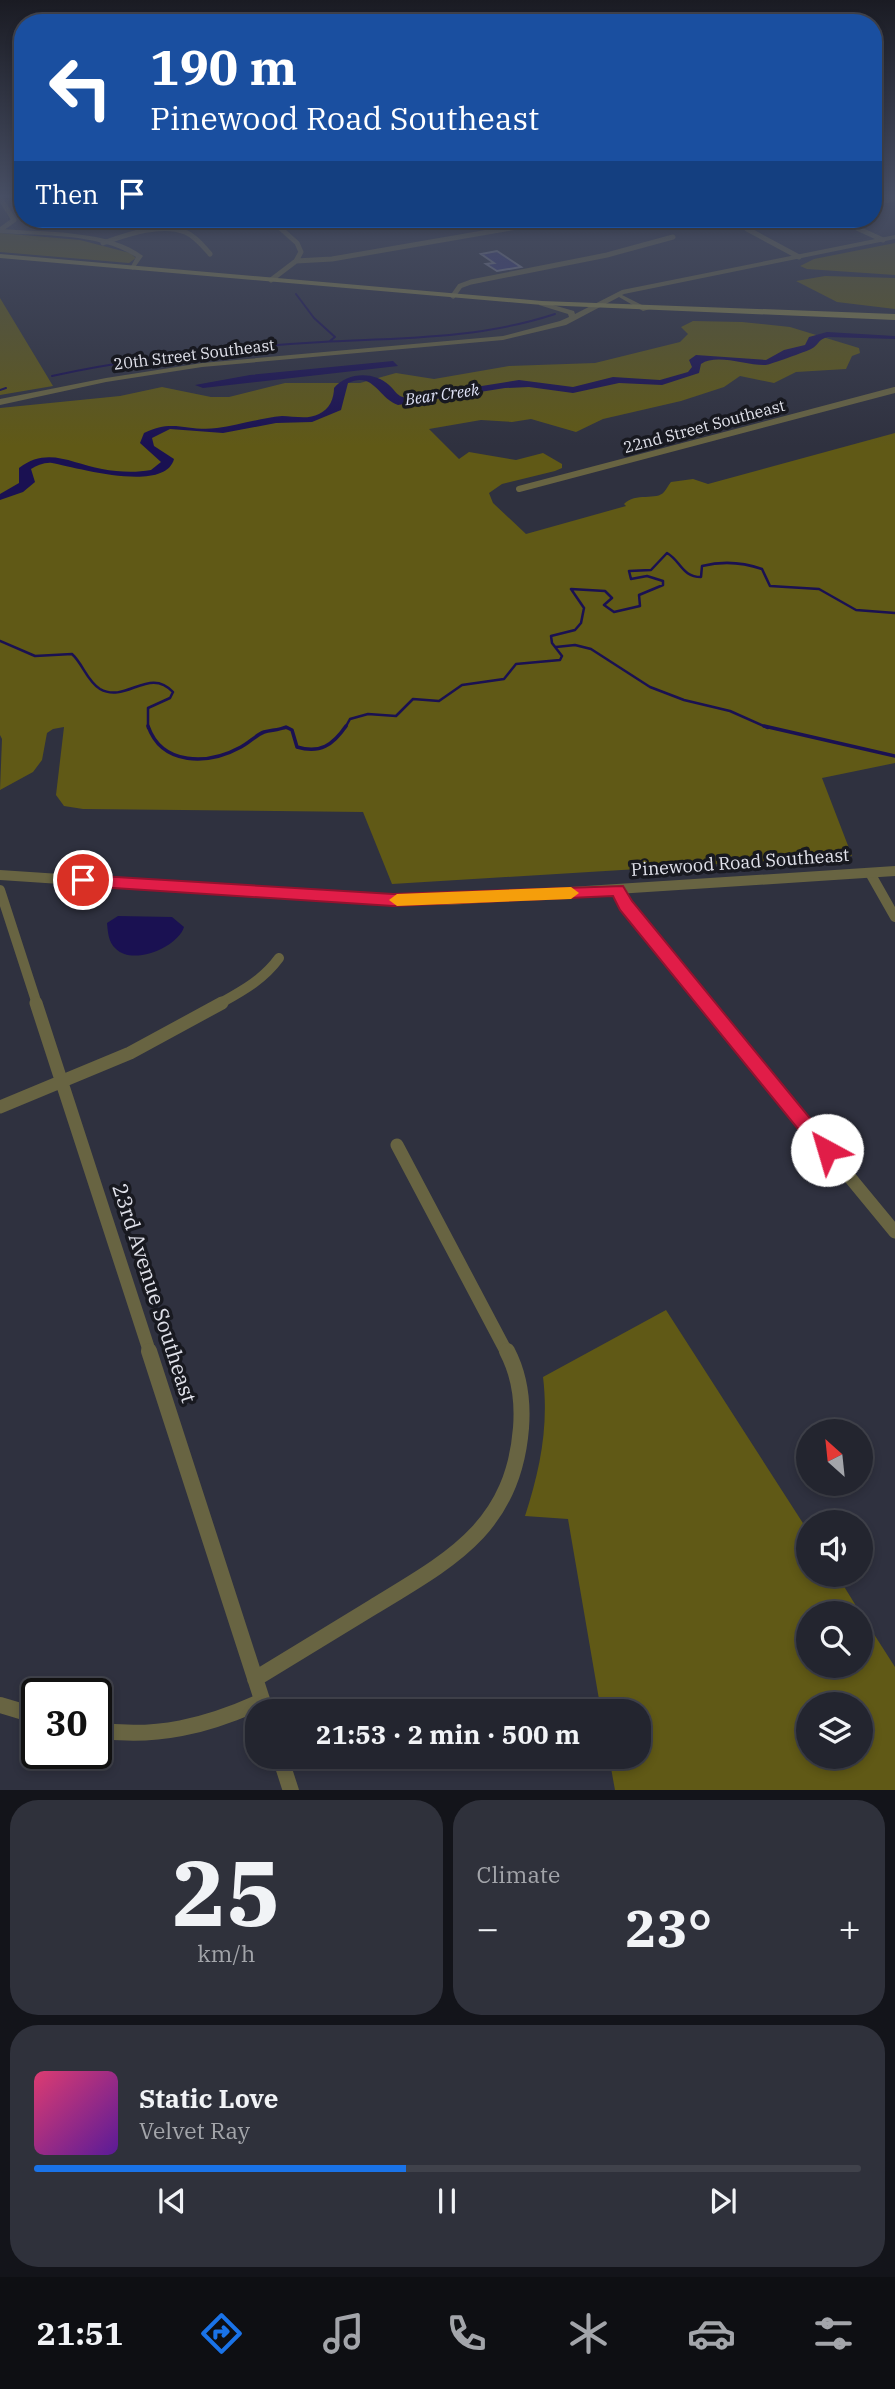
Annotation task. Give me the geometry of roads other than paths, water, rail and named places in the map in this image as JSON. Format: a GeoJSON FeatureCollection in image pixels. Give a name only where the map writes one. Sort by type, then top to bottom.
{"type":"FeatureCollection","features":[{"type":"Feature","properties":{"kind":"main road"},"geometry":{"type":"LineString","coordinates":[[254,279],[607,307],[895,317]]}},
{"type":"Feature","properties":{"kind":"street"},"geometry":{"type":"LineString","coordinates":[[453,296],[460,286],[488,279]]}},
{"type":"Feature","properties":{"kind":"street","name":"20th Street Southeast"},"geometry":{"type":"LineString","coordinates":[[0,402],[178,369],[503,338],[573,318],[622,292],[694,279]]}},
{"type":"Feature","properties":{"kind":"street","name":"20th Street Southeast"},"geometry":{"type":"LineString","coordinates":[[393,349],[522,338],[573,325],[622,298],[653,287]]}},
{"type":"Feature","properties":{"kind":"street"},"geometry":{"type":"LineString","coordinates":[[622,298],[646,309]]}},
{"type":"Feature","properties":{"kind":"street"},"geometry":{"type":"LineString","coordinates":[[542,303],[571,313],[573,318]]}},
{"type":"Feature","properties":{"kind":"street","name":"22nd Street Southeast"},"geometry":{"type":"LineString","coordinates":[[519,489],[895,390]]}},
{"type":"Feature","properties":{"kind":"street","name":"Pinewood Road Southeast"},"geometry":{"type":"LineString","coordinates":[[0,875],[393,900],[618,890],[895,871]]}},
{"type":"Feature","properties":{"kind":"street"},"geometry":{"type":"LineString","coordinates":[[870,873],[895,917]]}},
{"type":"Feature","properties":{"kind":"street","name":"23rd Avenue Southeast"},"geometry":{"type":"LineString","coordinates":[[0,890],[262,1699]]}},
{"type":"Feature","properties":{"kind":"street"},"geometry":{"type":"LineString","coordinates":[[618,890],[636,918],[895,1232]]}},
{"type":"Feature","properties":{"kind":"street"},"geometry":{"type":"LineString","coordinates":[[0,1107],[130,1053],[250,987],[268,973],[279,958]]}},
{"type":"Feature","properties":{"kind":"street"},"geometry":{"type":"LineString","coordinates":[[255,1679],[452,1559],[468,1546],[502,1502],[517,1462],[522,1411],[519,1383],[513,1363],[397,1145]]}},
{"type":"Feature","properties":{"kind":"street"},"geometry":{"type":"LineString","coordinates":[[0,1705],[21,1711]]}},
{"type":"Feature","properties":{"kind":"street"},"geometry":{"type":"LineString","coordinates":[[112,1730],[175,1732],[202,1727],[245,1712]]}},
{"type":"Feature","properties":{"kind":"street"},"geometry":{"type":"LineString","coordinates":[[284,1769],[291,1790]]}},
{"type":"Feature","properties":{"kind":"water","name":"Bear Creek"},"geometry":{"type":"Polygon","coordinates":[[[827,332],[895,336],[895,339],[828,337],[808,350],[766,365],[708,361],[701,364],[699,373],[662,385],[619,383],[573,393],[529,387],[505,388],[398,405],[370,383],[357,380],[348,383],[341,410],[312,422],[276,423],[223,433],[170,429],[152,438],[154,446],[174,459],[167,469],[154,475],[118,476],[46,463],[31,469],[35,482],[23,492],[0,500],[0,494],[19,483],[19,468],[40,458],[60,458],[114,471],[151,470],[161,462],[140,443],[144,433],[164,426],[207,429],[282,416],[315,416],[329,406],[334,388],[353,376],[376,377],[383,380],[398,395],[406,398],[519,380],[573,387],[613,377],[660,380],[688,372],[692,367],[689,360],[696,355],[766,360],[784,350],[805,345],[809,337],[827,332]]]}},
{"type":"Feature","properties":{"kind":"water"},"geometry":{"type":"Polygon","coordinates":[[[393,361],[398,366],[203,388],[195,385],[250,375],[393,361]]]}},
{"type":"Feature","properties":{"kind":"water"},"geometry":{"type":"Polygon","coordinates":[[[118,916],[172,917],[184,927],[173,941],[164,947],[133,956],[116,949],[110,940],[107,923],[118,916]]]}},
{"type":"Feature","properties":{"kind":"waterway"},"geometry":{"type":"LineString","coordinates":[[296,294],[314,318],[335,337],[330,341]]}},
{"type":"Feature","properties":{"kind":"waterway"},"geometry":{"type":"LineString","coordinates":[[52,376],[119,363],[220,350],[469,333],[555,314]]}},
{"type":"Feature","properties":{"kind":"waterway"},"geometry":{"type":"LineString","coordinates":[[0,390],[6,388]]}},
{"type":"Feature","properties":{"kind":"waterway"},"geometry":{"type":"LineString","coordinates":[[345,728],[350,719],[368,714],[396,716],[413,699],[439,701],[462,685],[504,679],[516,664],[560,660],[562,656],[552,643],[551,636],[575,630],[581,623],[584,608],[571,589],[605,591],[612,598],[604,605],[614,612],[640,606],[639,595],[663,585],[663,581],[647,576],[631,579],[629,571],[651,570],[667,553],[686,572],[695,576],[701,577],[702,566],[710,564],[747,565],[762,569],[770,586],[819,589],[856,610],[895,613]]}},
{"type":"Feature","properties":{"kind":"waterway"},"geometry":{"type":"LineString","coordinates":[[0,641],[35,656],[72,654],[96,686],[110,692],[146,684],[164,685],[173,692],[170,698],[148,708],[148,726]]}},
{"type":"Feature","properties":{"kind":"waterway"},"geometry":{"type":"LineString","coordinates":[[556,647],[575,645],[591,649],[650,687],[684,700],[730,711],[768,728]]}},
{"type":"Feature","properties":{"kind":"waterway"},"geometry":{"type":"LineString","coordinates":[[148,726],[164,749],[175,755],[201,759],[228,753],[264,732],[288,728]]}},
{"type":"Feature","properties":{"kind":"waterway"},"geometry":{"type":"LineString","coordinates":[[288,728],[292,730],[297,747],[313,749],[331,743],[346,726]]}},
{"type":"Feature","properties":{"kind":"waterway"},"geometry":{"type":"LineString","coordinates":[[764,726],[895,756]]}}]}
